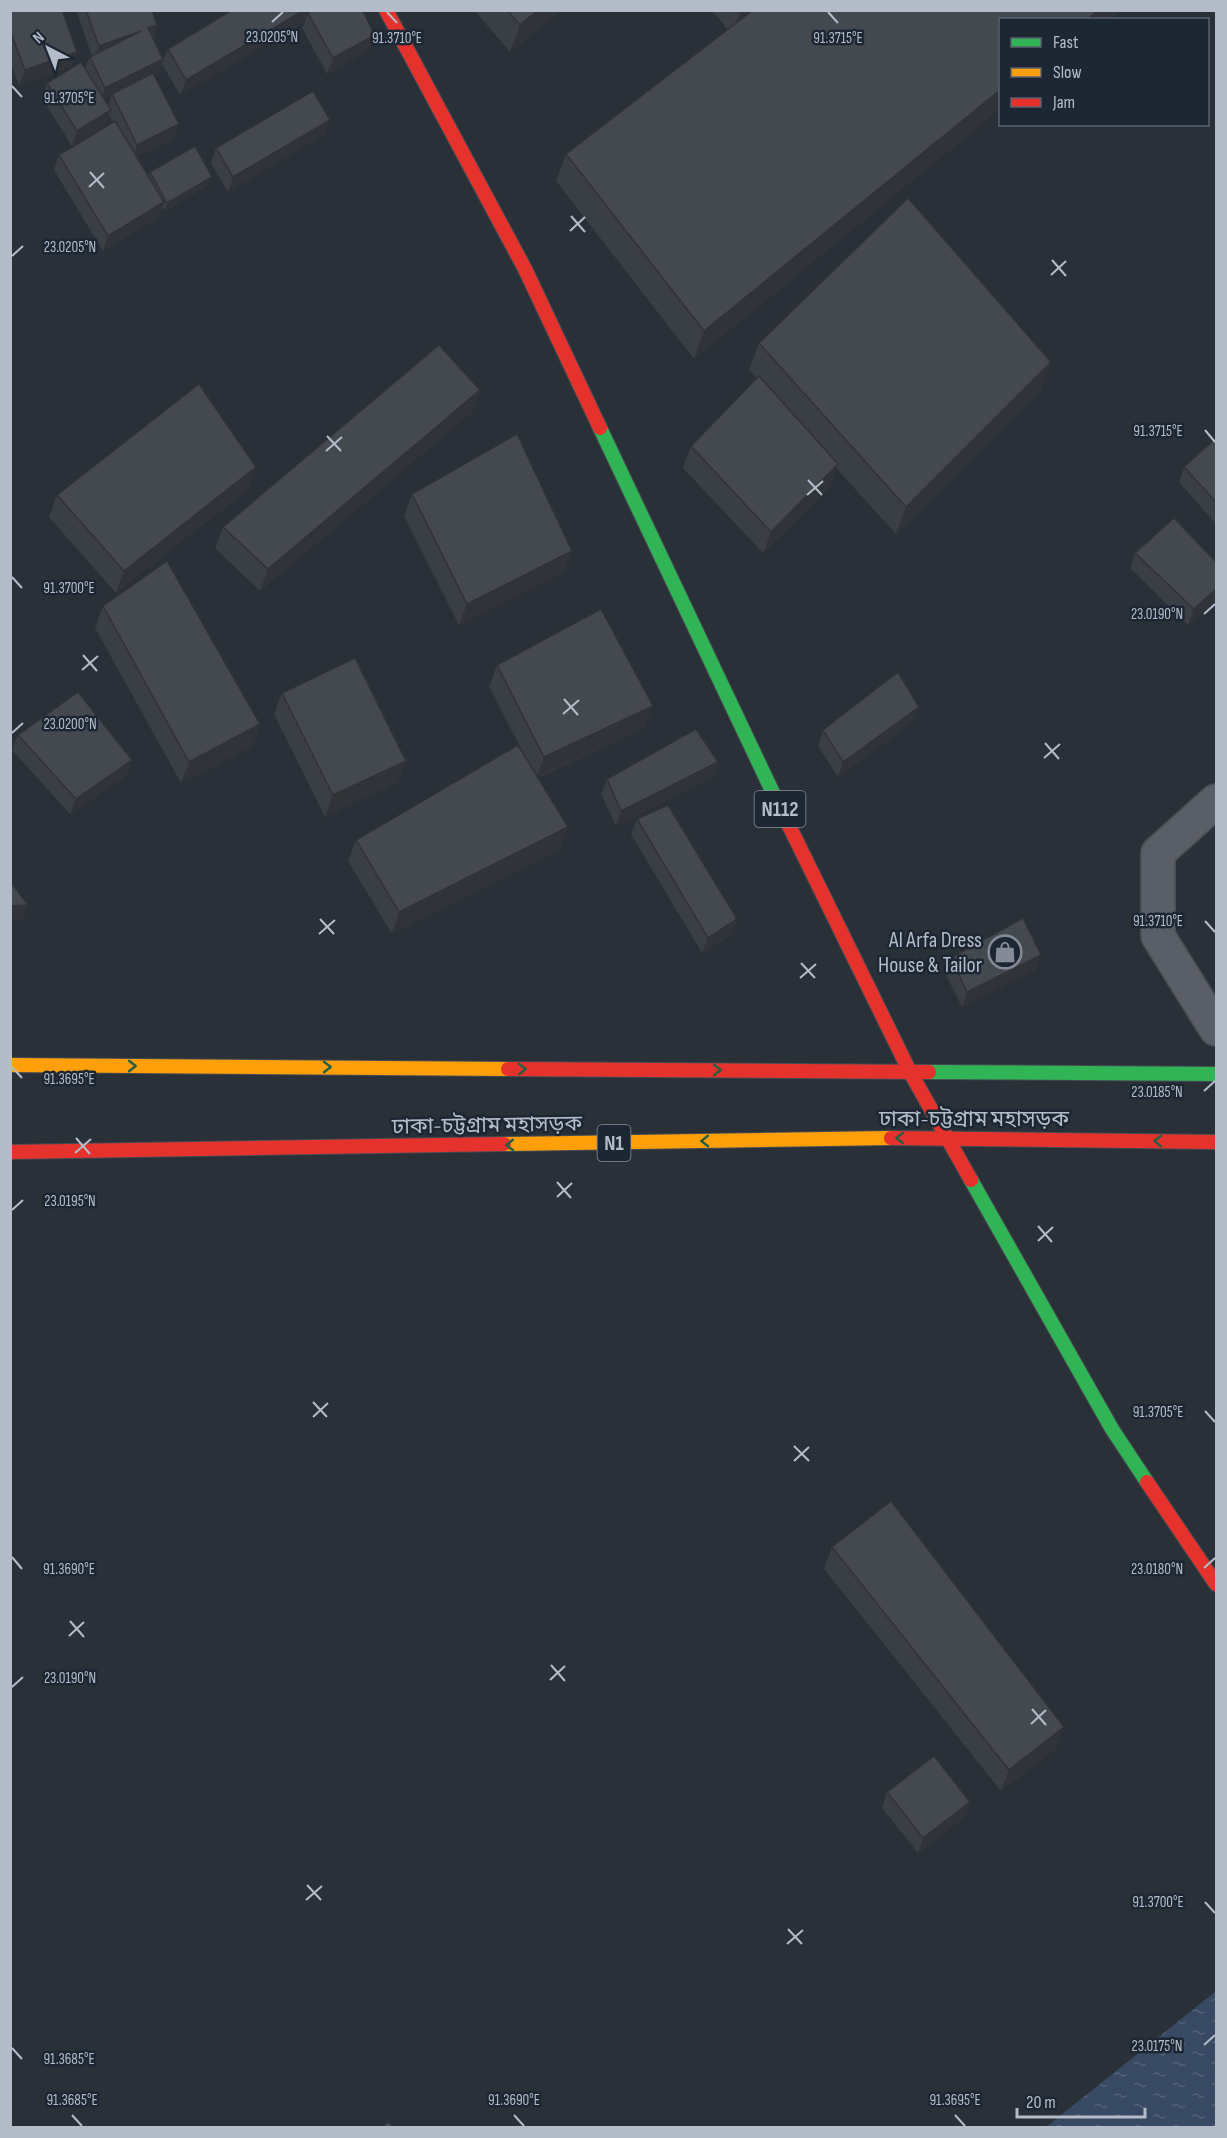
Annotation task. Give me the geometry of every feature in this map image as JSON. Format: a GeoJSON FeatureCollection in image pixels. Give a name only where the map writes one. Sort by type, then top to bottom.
{"type":"FeatureCollection","features":[{"type":"Feature","properties":{"kind":"highway","name":"N112"},"geometry":{"type":"LineString","coordinates":[[386,10],[525,269],[802,855],[910,1072],[1112,1429],[1216,1584]]}},
{"type":"Feature","properties":{"kind":"highway","name":"ঢাকা-চট্টগ্রাম মহাসড়ক"},"geometry":{"type":"LineString","coordinates":[[10,1065],[1216,1074]]}},
{"type":"Feature","properties":{"kind":"highway","name":"ঢাকা-চট্টগ্রাম মহাসড়ক"},"geometry":{"type":"LineString","coordinates":[[10,1152],[946,1137],[1216,1142]]}},
{"type":"Feature","properties":{"kind":"street"},"geometry":{"type":"LineString","coordinates":[[1216,801],[1158,853],[1158,936],[1216,1029]]}},
{"type":"Feature","properties":{"kind":"water"},"geometry":{"type":"Polygon","coordinates":[[[1216,1991],[1216,2127],[1046,2127],[1216,1991]]]}},
{"type":"Feature","properties":{"kind":"building"},"geometry":{"type":"Polygon","coordinates":[[[10,10],[62,10],[77,52],[25,70],[10,30],[10,10]]]}},
{"type":"Feature","properties":{"kind":"building"},"geometry":{"type":"Polygon","coordinates":[[[86,10],[152,10],[157,25],[148,28],[163,59],[105,88],[90,57],[141,31],[99,46],[86,10]]]}},
{"type":"Feature","properties":{"kind":"building"},"geometry":{"type":"Polygon","coordinates":[[[232,10],[304,10],[186,80],[168,49],[232,10]]]}},
{"type":"Feature","properties":{"kind":"building"},"geometry":{"type":"Polygon","coordinates":[[[313,10],[362,10],[375,35],[333,58],[308,13],[313,10]]]}},
{"type":"Feature","properties":{"kind":"building"},"geometry":{"type":"Polygon","coordinates":[[[507,10],[538,10],[520,25],[507,10]]]}},
{"type":"Feature","properties":{"kind":"building"},"geometry":{"type":"Polygon","coordinates":[[[753,10],[1098,10],[1089,18],[999,18],[999,91],[704,331],[566,154],[753,10]]]}},
{"type":"Feature","properties":{"kind":"building"},"geometry":{"type":"Polygon","coordinates":[[[81,62],[111,110],[77,131],[47,83],[81,62]]]}},
{"type":"Feature","properties":{"kind":"building"},"geometry":{"type":"Polygon","coordinates":[[[153,73],[179,124],[137,145],[112,94],[153,73]]]}},
{"type":"Feature","properties":{"kind":"building"},"geometry":{"type":"Polygon","coordinates":[[[313,91],[330,120],[233,177],[216,148],[313,91]]]}},
{"type":"Feature","properties":{"kind":"building"},"geometry":{"type":"Polygon","coordinates":[[[115,121],[164,202],[108,236],[59,155],[115,121]]]}},
{"type":"Feature","properties":{"kind":"building"},"geometry":{"type":"Polygon","coordinates":[[[195,146],[212,177],[167,203],[150,172],[195,146]]]}},
{"type":"Feature","properties":{"kind":"building"},"geometry":{"type":"Polygon","coordinates":[[[908,198],[1051,362],[906,507],[759,343],[908,198]]]}},
{"type":"Feature","properties":{"kind":"building"},"geometry":{"type":"Polygon","coordinates":[[[439,345],[480,390],[268,569],[223,527],[439,345]]]}},
{"type":"Feature","properties":{"kind":"building"},"geometry":{"type":"Polygon","coordinates":[[[759,376],[838,464],[771,532],[691,446],[759,376]]]}},
{"type":"Feature","properties":{"kind":"building"},"geometry":{"type":"Polygon","coordinates":[[[199,384],[256,467],[124,571],[57,495],[199,384]]]}},
{"type":"Feature","properties":{"kind":"building"},"geometry":{"type":"Polygon","coordinates":[[[517,434],[572,551],[467,604],[412,494],[517,434]]]}},
{"type":"Feature","properties":{"kind":"building"},"geometry":{"type":"Polygon","coordinates":[[[1216,438],[1216,502],[1184,467],[1216,438]]]}},
{"type":"Feature","properties":{"kind":"building"},"geometry":{"type":"Polygon","coordinates":[[[1174,518],[1216,562],[1216,589],[1194,609],[1135,553],[1174,518]]]}},
{"type":"Feature","properties":{"kind":"building"},"geometry":{"type":"Polygon","coordinates":[[[167,561],[260,724],[189,762],[103,606],[167,561]]]}},
{"type":"Feature","properties":{"kind":"building"},"geometry":{"type":"Polygon","coordinates":[[[601,609],[653,706],[544,757],[497,665],[601,609]]]}},
{"type":"Feature","properties":{"kind":"building"},"geometry":{"type":"Polygon","coordinates":[[[355,658],[406,761],[333,795],[282,693],[355,658]]]}},
{"type":"Feature","properties":{"kind":"building"},"geometry":{"type":"Polygon","coordinates":[[[898,672],[919,707],[843,762],[823,730],[898,672]]]}},
{"type":"Feature","properties":{"kind":"building"},"geometry":{"type":"Polygon","coordinates":[[[78,692],[132,760],[76,799],[18,735],[78,692]]]}},
{"type":"Feature","properties":{"kind":"building"},"geometry":{"type":"Polygon","coordinates":[[[696,729],[718,762],[621,811],[607,779],[696,729]]]}},
{"type":"Feature","properties":{"kind":"building"},"geometry":{"type":"Polygon","coordinates":[[[518,745],[568,827],[399,912],[356,840],[518,745]]]}},
{"type":"Feature","properties":{"kind":"building"},"geometry":{"type":"Polygon","coordinates":[[[668,805],[737,919],[708,938],[637,819],[668,805]]]}},
{"type":"Feature","properties":{"kind":"building"},"geometry":{"type":"Polygon","coordinates":[[[10,881],[28,905],[10,906],[10,881]]]}},
{"type":"Feature","properties":{"kind":"building","name":"Al Arfa Dress House & Tailor"},"geometry":{"type":"Polygon","coordinates":[[[1023,918],[1041,955],[967,992],[951,958],[1023,918]]]}},
{"type":"Feature","properties":{"kind":"building"},"geometry":{"type":"Polygon","coordinates":[[[891,1501],[1064,1727],[1009,1770],[832,1547],[891,1501]]]}},
{"type":"Feature","properties":{"kind":"building"},"geometry":{"type":"Polygon","coordinates":[[[934,1756],[970,1802],[923,1838],[887,1792],[934,1756]]]}},
{"type":"Feature","properties":{"kind":"building"},"geometry":{"type":"Polygon","coordinates":[[[388,2122],[393,2127],[382,2127],[388,2122]]]}},
{"type":"Feature","properties":{"kind":"traffic: fast"},"geometry":{"type":"LineString","coordinates":[[600,428],[775,797]]}},
{"type":"Feature","properties":{"kind":"traffic: fast"},"geometry":{"type":"LineString","coordinates":[[929,1072],[1216,1074]]}},
{"type":"Feature","properties":{"kind":"traffic: fast"},"geometry":{"type":"LineString","coordinates":[[971,1180],[1112,1429],[1147,1482]]}},
{"type":"Feature","properties":{"kind":"traffic: slow"},"geometry":{"type":"LineString","coordinates":[[10,1065],[508,1069]]}},
{"type":"Feature","properties":{"kind":"traffic: slow"},"geometry":{"type":"LineString","coordinates":[[504,1144],[891,1138]]}},
{"type":"Feature","properties":{"kind":"traffic: jam"},"geometry":{"type":"LineString","coordinates":[[386,10],[525,269],[600,428]]}},
{"type":"Feature","properties":{"kind":"traffic: jam"},"geometry":{"type":"LineString","coordinates":[[775,797],[910,1072],[971,1180]]}},
{"type":"Feature","properties":{"kind":"traffic: jam"},"geometry":{"type":"LineString","coordinates":[[508,1069],[929,1072]]}},
{"type":"Feature","properties":{"kind":"traffic: jam"},"geometry":{"type":"LineString","coordinates":[[891,1138],[1216,1142]]}},
{"type":"Feature","properties":{"kind":"traffic: jam"},"geometry":{"type":"LineString","coordinates":[[10,1152],[504,1144]]}},
{"type":"Feature","properties":{"kind":"traffic: jam"},"geometry":{"type":"LineString","coordinates":[[1147,1482],[1216,1584]]}},
{"type":"Feature","properties":{"kind":"place","name":"Al Arfa Dress House & Tailor"},"geometry":{"type":"Point","coordinates":[1005,952]}}]}
